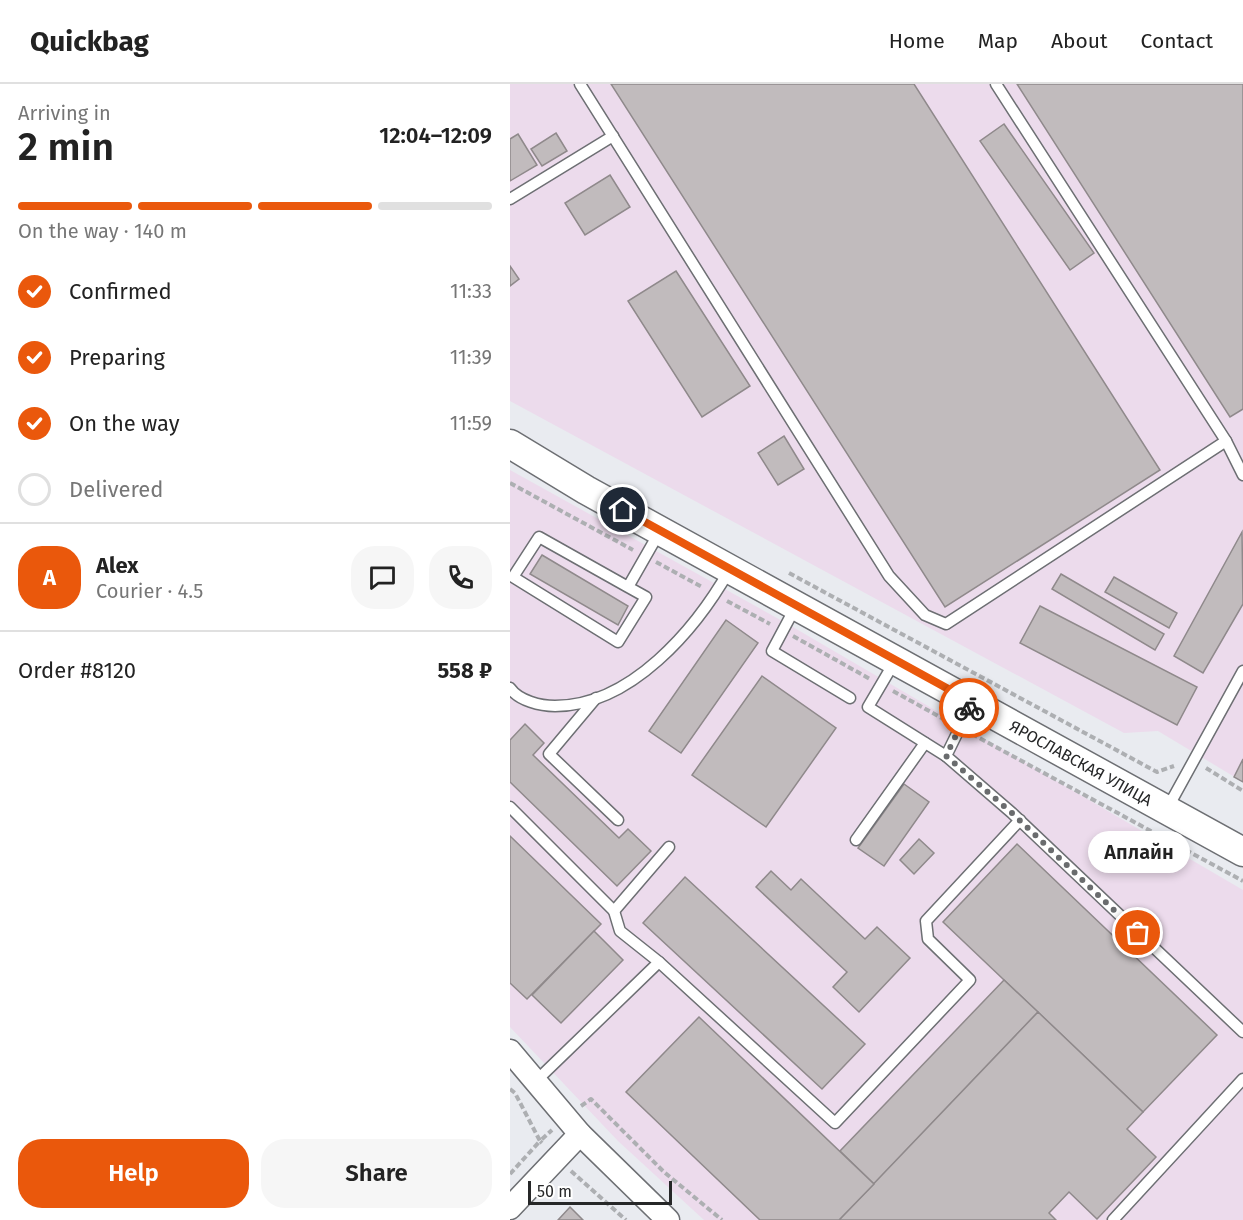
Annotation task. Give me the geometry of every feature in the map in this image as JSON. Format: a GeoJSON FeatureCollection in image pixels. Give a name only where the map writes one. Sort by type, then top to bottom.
{"type":"FeatureCollection","features":[{"type":"Feature","properties":{"kind":"street","name":"ЯРОСЛАВСКАЯ УЛИЦА"},"geometry":{"type":"LineString","coordinates":[[512,450],[1243,852]]}},
{"type":"Feature","properties":{"kind":"street"},"geometry":{"type":"LineString","coordinates":[[510,1052],[580,1134],[668,1220]]}},
{"type":"Feature","properties":{"kind":"street"},"geometry":{"type":"LineString","coordinates":[[510,1208],[580,1134]]}},
{"type":"Feature","properties":{"kind":"lane"},"geometry":{"type":"LineString","coordinates":[[580,84],[889,576],[925,615],[946,624],[1226,441]]}},
{"type":"Feature","properties":{"kind":"lane"},"geometry":{"type":"LineString","coordinates":[[996,84],[1226,441],[1243,475]]}},
{"type":"Feature","properties":{"kind":"lane"},"geometry":{"type":"LineString","coordinates":[[510,199],[613,136]]}},
{"type":"Feature","properties":{"kind":"lane"},"geometry":{"type":"LineString","coordinates":[[628,587],[660,530]]}},
{"type":"Feature","properties":{"kind":"lane"},"geometry":{"type":"LineString","coordinates":[[539,537],[628,587],[646,597],[618,642],[513,577],[539,537]]}},
{"type":"Feature","properties":{"kind":"lane"},"geometry":{"type":"LineString","coordinates":[[510,688],[514,693],[542,706],[569,706],[596,698],[626,683],[677,644],[699,619],[730,569]]}},
{"type":"Feature","properties":{"kind":"lane"},"geometry":{"type":"LineString","coordinates":[[796,606],[772,651],[850,698]]}},
{"type":"Feature","properties":{"kind":"lane"},"geometry":{"type":"LineString","coordinates":[[896,660],[868,707],[946,756],[1020,820],[1243,1032]]}},
{"type":"Feature","properties":{"kind":"lane"},"geometry":{"type":"LineString","coordinates":[[1167,810],[1243,671]]}},
{"type":"Feature","properties":{"kind":"lane"},"geometry":{"type":"LineString","coordinates":[[596,698],[549,754],[618,820]]}},
{"type":"Feature","properties":{"kind":"lane"},"geometry":{"type":"LineString","coordinates":[[946,756],[972,702]]}},
{"type":"Feature","properties":{"kind":"lane"},"geometry":{"type":"LineString","coordinates":[[856,840],[925,743]]}},
{"type":"Feature","properties":{"kind":"lane"},"geometry":{"type":"LineString","coordinates":[[510,807],[614,911],[620,931],[659,962],[835,1123],[970,980],[928,939],[926,921],[1020,820]]}},
{"type":"Feature","properties":{"kind":"lane"},"geometry":{"type":"LineString","coordinates":[[614,911],[669,847]]}},
{"type":"Feature","properties":{"kind":"lane"},"geometry":{"type":"LineString","coordinates":[[536,1081],[659,962]]}},
{"type":"Feature","properties":{"kind":"lane"},"geometry":{"type":"LineString","coordinates":[[1113,1220],[1243,1079]]}},
{"type":"Feature","properties":{"kind":"shaded area"},"geometry":{"type":"Polygon","coordinates":[[[510,84],[1243,84],[1243,782],[1158,731],[1124,733],[510,401],[510,84]]]}},
{"type":"Feature","properties":{"kind":"shaded area"},"geometry":{"type":"Polygon","coordinates":[[[510,470],[786,623],[1243,890],[1243,1220],[704,1220],[618,1141],[510,1027],[510,470]]]}},
{"type":"Feature","properties":{"kind":"building"},"geometry":{"type":"Polygon","coordinates":[[[611,84],[914,84],[1160,470],[945,607],[611,84]]]}},
{"type":"Feature","properties":{"kind":"building"},"geometry":{"type":"Polygon","coordinates":[[[1017,84],[1243,84],[1243,409],[1230,417],[1017,84]]]}},
{"type":"Feature","properties":{"kind":"building"},"geometry":{"type":"Polygon","coordinates":[[[1004,124],[1094,253],[1070,270],[980,141],[1004,124]]]}},
{"type":"Feature","properties":{"kind":"building"},"geometry":{"type":"Polygon","coordinates":[[[556,133],[567,151],[542,166],[531,149],[556,133]]]}},
{"type":"Feature","properties":{"kind":"building"},"geometry":{"type":"Polygon","coordinates":[[[518,134],[537,165],[510,181],[510,139],[518,134]]]}},
{"type":"Feature","properties":{"kind":"building"},"geometry":{"type":"Polygon","coordinates":[[[610,175],[630,207],[585,235],[565,203],[610,175]]]}},
{"type":"Feature","properties":{"kind":"building"},"geometry":{"type":"Polygon","coordinates":[[[510,266],[519,279],[510,286],[510,266]]]}},
{"type":"Feature","properties":{"kind":"building"},"geometry":{"type":"Polygon","coordinates":[[[676,271],[750,386],[702,417],[628,301],[676,271]]]}},
{"type":"Feature","properties":{"kind":"building"},"geometry":{"type":"Polygon","coordinates":[[[784,436],[804,469],[778,485],[758,453],[784,436]]]}},
{"type":"Feature","properties":{"kind":"building"},"geometry":{"type":"Polygon","coordinates":[[[1242,532],[1243,604],[1203,673],[1174,656],[1242,532]]]}},
{"type":"Feature","properties":{"kind":"building"},"geometry":{"type":"Polygon","coordinates":[[[542,555],[628,606],[618,625],[530,574],[542,555]]]}},
{"type":"Feature","properties":{"kind":"building"},"geometry":{"type":"Polygon","coordinates":[[[1061,574],[1164,634],[1155,650],[1052,589],[1061,574]]]}},
{"type":"Feature","properties":{"kind":"building"},"geometry":{"type":"Polygon","coordinates":[[[1114,577],[1177,613],[1169,628],[1105,592],[1114,577]]]}},
{"type":"Feature","properties":{"kind":"building"},"geometry":{"type":"Polygon","coordinates":[[[1040,606],[1197,687],[1177,725],[1020,643],[1040,606]]]}},
{"type":"Feature","properties":{"kind":"building"},"geometry":{"type":"Polygon","coordinates":[[[726,620],[758,643],[681,753],[649,731],[726,620]]]}},
{"type":"Feature","properties":{"kind":"building"},"geometry":{"type":"Polygon","coordinates":[[[762,676],[836,728],[766,827],[692,775],[762,676]]]}},
{"type":"Feature","properties":{"kind":"building"},"geometry":{"type":"Polygon","coordinates":[[[525,724],[544,743],[533,755],[619,838],[628,829],[651,851],[617,886],[510,782],[510,740],[525,724]]]}},
{"type":"Feature","properties":{"kind":"building"},"geometry":{"type":"Polygon","coordinates":[[[1243,759],[1243,782],[1234,777],[1243,759]]]}},
{"type":"Feature","properties":{"kind":"building"},"geometry":{"type":"Polygon","coordinates":[[[904,784],[929,802],[884,866],[858,848],[904,784]]]}},
{"type":"Feature","properties":{"kind":"building"},"geometry":{"type":"Polygon","coordinates":[[[510,836],[601,924],[527,999],[510,983],[510,836]]]}},
{"type":"Feature","properties":{"kind":"building"},"geometry":{"type":"Polygon","coordinates":[[[919,839],[934,853],[914,874],[900,860],[919,839]]]}},
{"type":"Feature","properties":{"kind":"building"},"geometry":{"type":"Polygon","coordinates":[[[1017,844],[1217,1035],[1143,1112],[943,922],[1017,844]]]}},
{"type":"Feature","properties":{"kind":"building"},"geometry":{"type":"Polygon","coordinates":[[[771,871],[791,890],[801,879],[865,939],[877,927],[910,958],[859,1012],[833,987],[847,972],[756,887],[771,871]]]}},
{"type":"Feature","properties":{"kind":"building"},"geometry":{"type":"Polygon","coordinates":[[[685,877],[865,1044],[822,1089],[643,923],[685,877]]]}},
{"type":"Feature","properties":{"kind":"building"},"geometry":{"type":"Polygon","coordinates":[[[594,931],[623,960],[561,1023],[532,995],[594,931]]]}},
{"type":"Feature","properties":{"kind":"building"},"geometry":{"type":"Polygon","coordinates":[[[1004,980],[1038,1012],[874,1184],[840,1151],[1004,980]]]}},
{"type":"Feature","properties":{"kind":"building"},"geometry":{"type":"Polygon","coordinates":[[[1038,1012],[1143,1112],[1127,1129],[1156,1157],[1097,1219],[1069,1192],[1049,1213],[1056,1220],[839,1220],[1038,1012]]]}},
{"type":"Feature","properties":{"kind":"building"},"geometry":{"type":"Polygon","coordinates":[[[699,1017],[874,1184],[839,1220],[760,1220],[626,1092],[699,1017]]]}},
{"type":"Feature","properties":{"kind":"building"},"geometry":{"type":"Polygon","coordinates":[[[570,1207],[583,1220],[558,1220],[570,1207]]]}},
{"type":"Feature","properties":{"kind":"way so far"},"geometry":{"type":"LineString","coordinates":[[969,708],[946,756],[1012,813],[1138,933]]}},
{"type":"Feature","properties":{"kind":"place","name":"Аплайн"},"geometry":{"type":"Point","coordinates":[1138,933]}},
{"type":"Feature","properties":{"kind":"route"},"geometry":{"type":"LineString","coordinates":[[623,510],[972,702],[969,708]]}}]}
